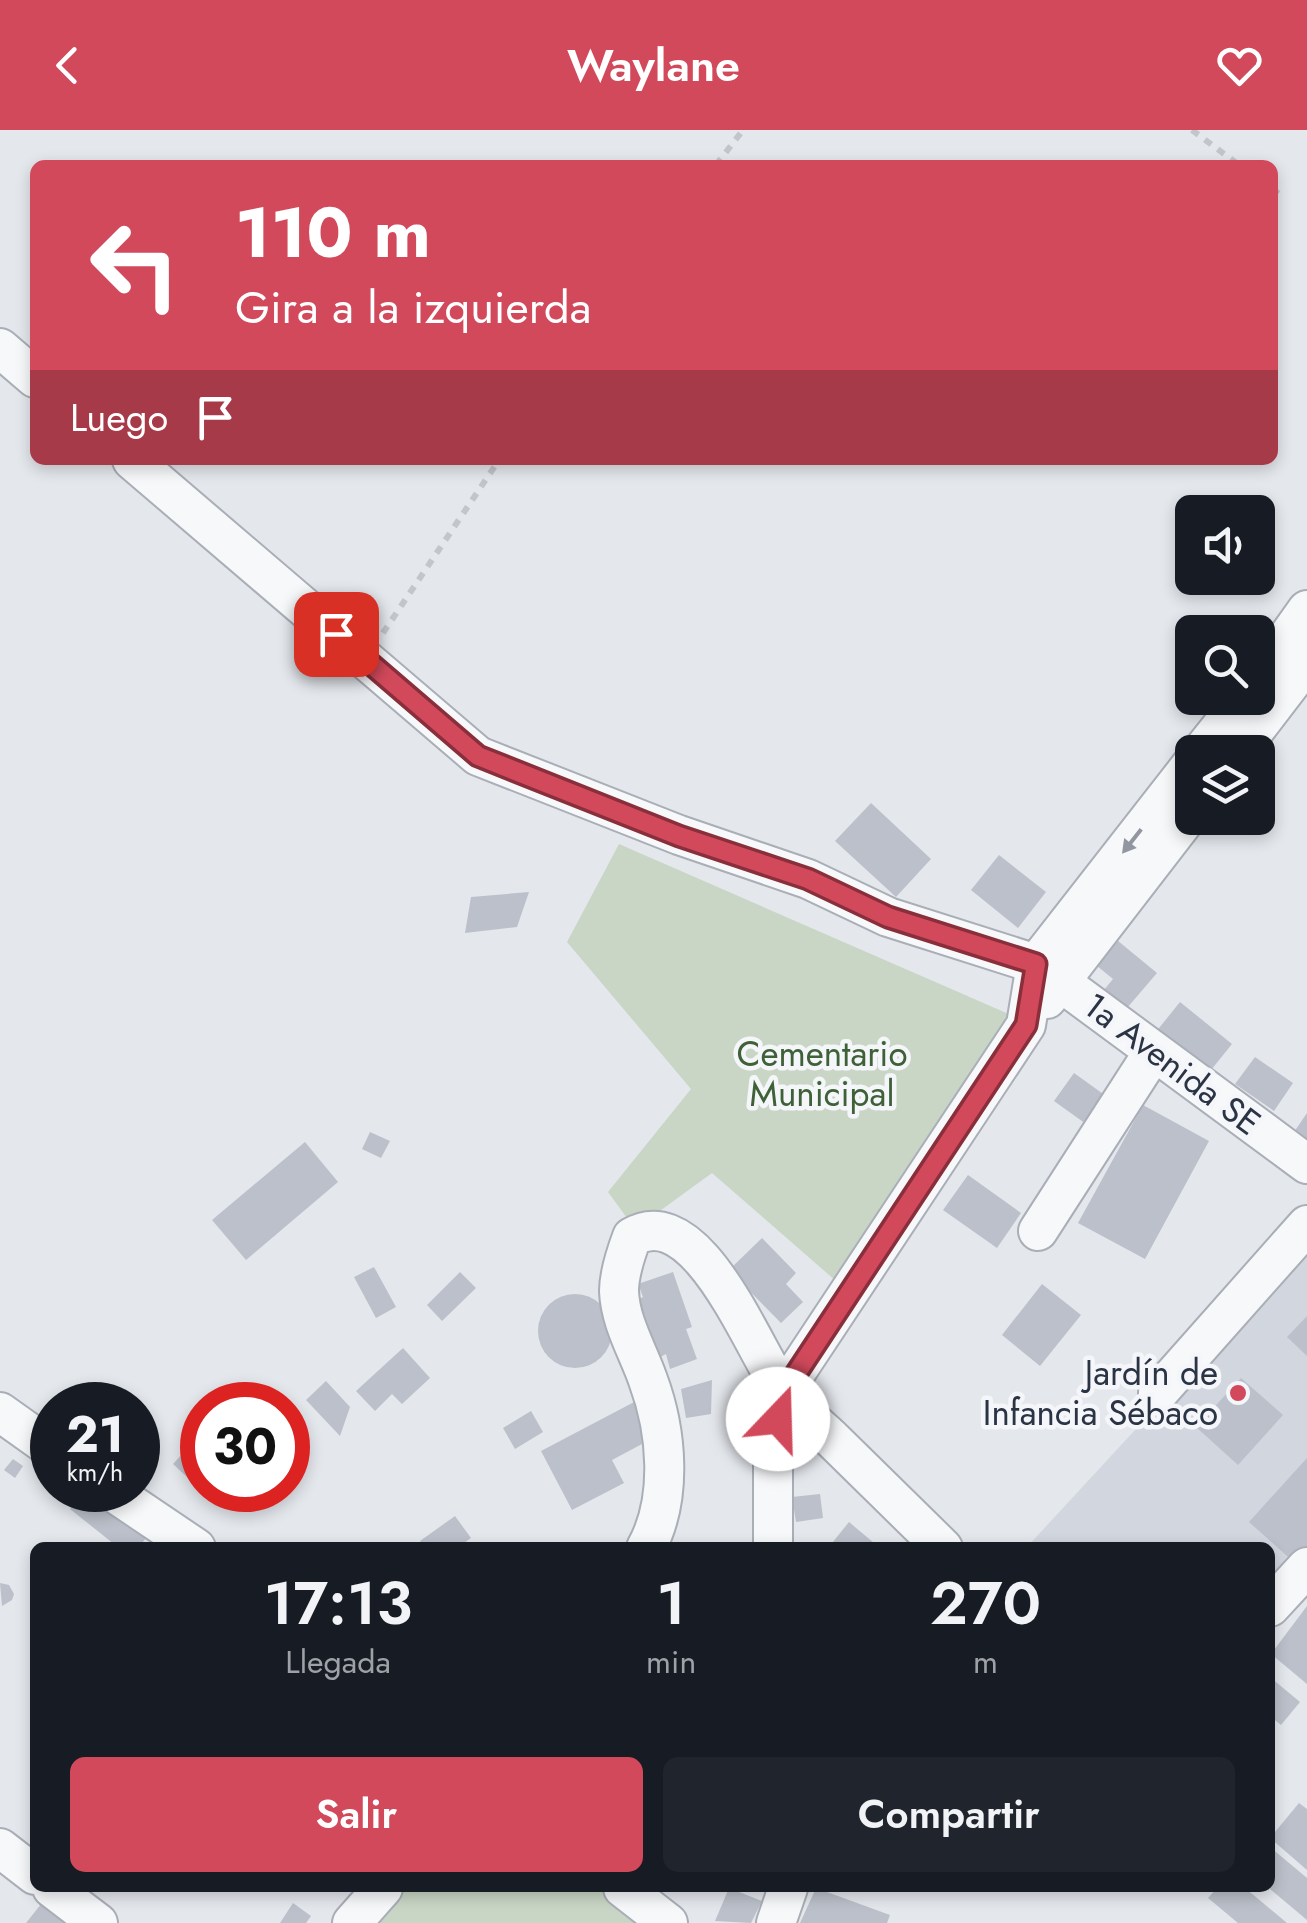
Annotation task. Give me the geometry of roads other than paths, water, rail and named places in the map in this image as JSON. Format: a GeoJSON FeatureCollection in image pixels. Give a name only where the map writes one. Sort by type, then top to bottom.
{"type":"FeatureCollection","features":[{"type":"Feature","properties":{"kind":"street"},"geometry":{"type":"LineString","coordinates":[[0,348],[30,374]]}},
{"type":"Feature","properties":{"kind":"street","name":"1a Avenida SE"},"geometry":{"type":"LineString","coordinates":[[138,465],[478,756],[679,836],[808,879],[888,917],[1049,973],[1307,1164]]}},
{"type":"Feature","properties":{"kind":"street"},"geometry":{"type":"LineString","coordinates":[[1275,655],[1307,610]]}},
{"type":"Feature","properties":{"kind":"street"},"geometry":{"type":"LineString","coordinates":[[1251,735],[1307,662]]}},
{"type":"Feature","properties":{"kind":"street"},"geometry":{"type":"LineString","coordinates":[[1215,735],[1230,715]]}},
{"type":"Feature","properties":{"kind":"street"},"geometry":{"type":"LineString","coordinates":[[773,1542],[773,1446],[784,1392],[1026,1025],[1049,973],[1175,789]]}},
{"type":"Feature","properties":{"kind":"street"},"geometry":{"type":"LineString","coordinates":[[1049,973],[1175,830]]}},
{"type":"Feature","properties":{"kind":"street"},"geometry":{"type":"LineString","coordinates":[[1038,1231],[1154,1051]]}},
{"type":"Feature","properties":{"kind":"street"},"geometry":{"type":"LineString","coordinates":[[1158,1394],[1307,1225]]}},
{"type":"Feature","properties":{"kind":"street"},"geometry":{"type":"LineString","coordinates":[[649,1542],[656,1529],[664,1482],[662,1431],[619,1289],[632,1238],[645,1230],[662,1231],[682,1244],[728,1290],[784,1392],[936,1542]]}},
{"type":"Feature","properties":{"kind":"street"},"geometry":{"type":"LineString","coordinates":[[0,1412],[30,1433]]}},
{"type":"Feature","properties":{"kind":"street"},"geometry":{"type":"LineString","coordinates":[[143,1512],[187,1542]]}},
{"type":"Feature","properties":{"kind":"street"},"geometry":{"type":"LineString","coordinates":[[1275,1602],[1307,1567]]}},
{"type":"Feature","properties":{"kind":"street"},"geometry":{"type":"LineString","coordinates":[[0,1848],[30,1870]]}},
{"type":"Feature","properties":{"kind":"street"},"geometry":{"type":"LineString","coordinates":[[57,1892],[98,1923]]}},
{"type":"Feature","properties":{"kind":"street"},"geometry":{"type":"LineString","coordinates":[[352,1923],[379,1892]]}},
{"type":"Feature","properties":{"kind":"street"},"geometry":{"type":"LineString","coordinates":[[628,1892],[668,1923]]}},
{"type":"Feature","properties":{"kind":"street"},"geometry":{"type":"LineString","coordinates":[[776,1923],[787,1892]]}},
{"type":"Feature","properties":{"kind":"place","name":"Jardín de Infancia Sébaco"},"geometry":{"type":"Point","coordinates":[1238,1393]}},
{"type":"Feature","properties":{"kind":"park label","name":"Cementario Municipal"},"geometry":{"type":"Point","coordinates":[822,1074]}}]}
